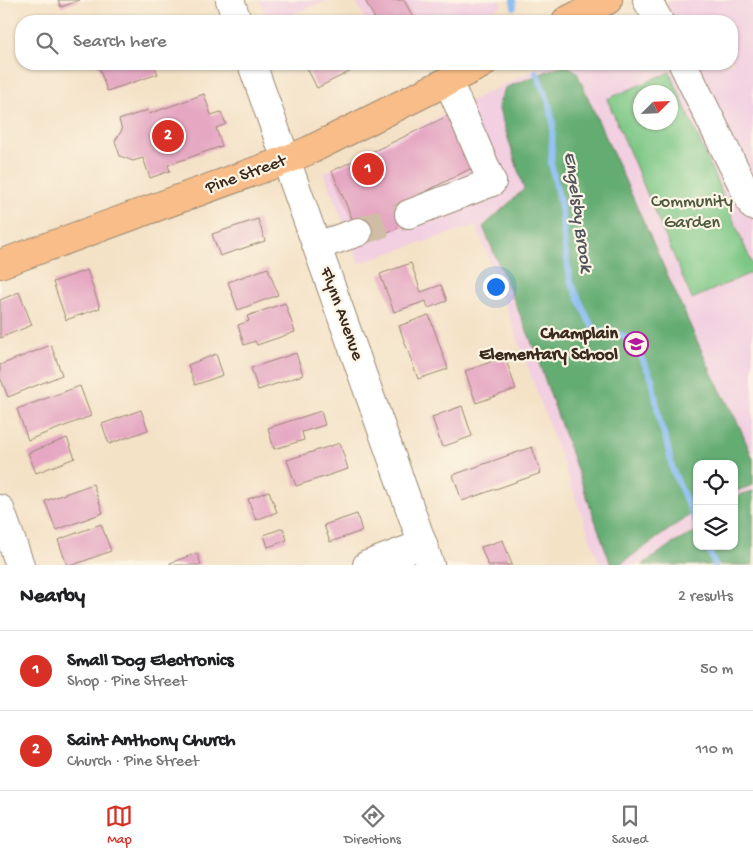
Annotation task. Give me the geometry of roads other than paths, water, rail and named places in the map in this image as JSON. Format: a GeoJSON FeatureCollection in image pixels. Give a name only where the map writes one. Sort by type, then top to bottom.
{"type":"FeatureCollection","features":[{"type":"Feature","properties":{"kind":"main road"},"geometry":{"type":"LineString","coordinates":[[578,15],[608,0]]}},
{"type":"Feature","properties":{"kind":"main road","name":"Pine Street"},"geometry":{"type":"LineString","coordinates":[[0,264],[286,160],[310,150],[470,70]]}},
{"type":"Feature","properties":{"kind":"street"},"geometry":{"type":"LineString","coordinates":[[230,0],[235,15]]}},
{"type":"Feature","properties":{"kind":"street"},"geometry":{"type":"LineString","coordinates":[[647,0],[656,15]]}},
{"type":"Feature","properties":{"kind":"street","name":"Flynn Avenue"},"geometry":{"type":"LineString","coordinates":[[254,70],[427,555]]}},
{"type":"Feature","properties":{"kind":"street"},"geometry":{"type":"LineString","coordinates":[[686,70],[753,206]]}},
{"type":"Feature","properties":{"kind":"street"},"geometry":{"type":"LineString","coordinates":[[409,214],[492,182],[448,81]]}},
{"type":"Feature","properties":{"kind":"street"},"geometry":{"type":"LineString","coordinates":[[317,246],[358,232]]}},
{"type":"Feature","properties":{"kind":"street"},"geometry":{"type":"LineString","coordinates":[[0,509],[20,565]]}},
{"type":"Feature","properties":{"kind":"street"},"geometry":{"type":"LineString","coordinates":[[367,565],[427,555]]}},
{"type":"Feature","properties":{"kind":"waterway","name":"Engelsby Brook"},"geometry":{"type":"LineString","coordinates":[[513,0],[514,7]]}},
{"type":"Feature","properties":{"kind":"waterway","name":"Engelsby Brook"},"geometry":{"type":"LineString","coordinates":[[536,72],[548,100],[553,123],[551,164],[561,207],[570,280],[594,328],[601,332],[620,334],[631,341],[636,347],[652,379],[660,423],[673,471],[693,515]]}},
{"type":"Feature","properties":{"kind":"waterway","name":"Engelsby Brook"},"geometry":{"type":"LineString","coordinates":[[709,550],[715,565]]}},
{"type":"Feature","properties":{"kind":"tunnel"},"geometry":{"type":"LineString","coordinates":[[358,232],[409,214]]}},
{"type":"Feature","properties":{"kind":"place","name":"Saint Anthony Church"},"geometry":{"type":"Point","coordinates":[168,136]}},
{"type":"Feature","properties":{"kind":"place","name":"Small Dog Electronics"},"geometry":{"type":"Point","coordinates":[368,169]}},
{"type":"Feature","properties":{"kind":"place","name":"Champlain Elementary School"},"geometry":{"type":"Point","coordinates":[636,344]}},
{"type":"Feature","properties":{"kind":"park label","name":"Community Garden"},"geometry":{"type":"Point","coordinates":[692,212]}}]}
